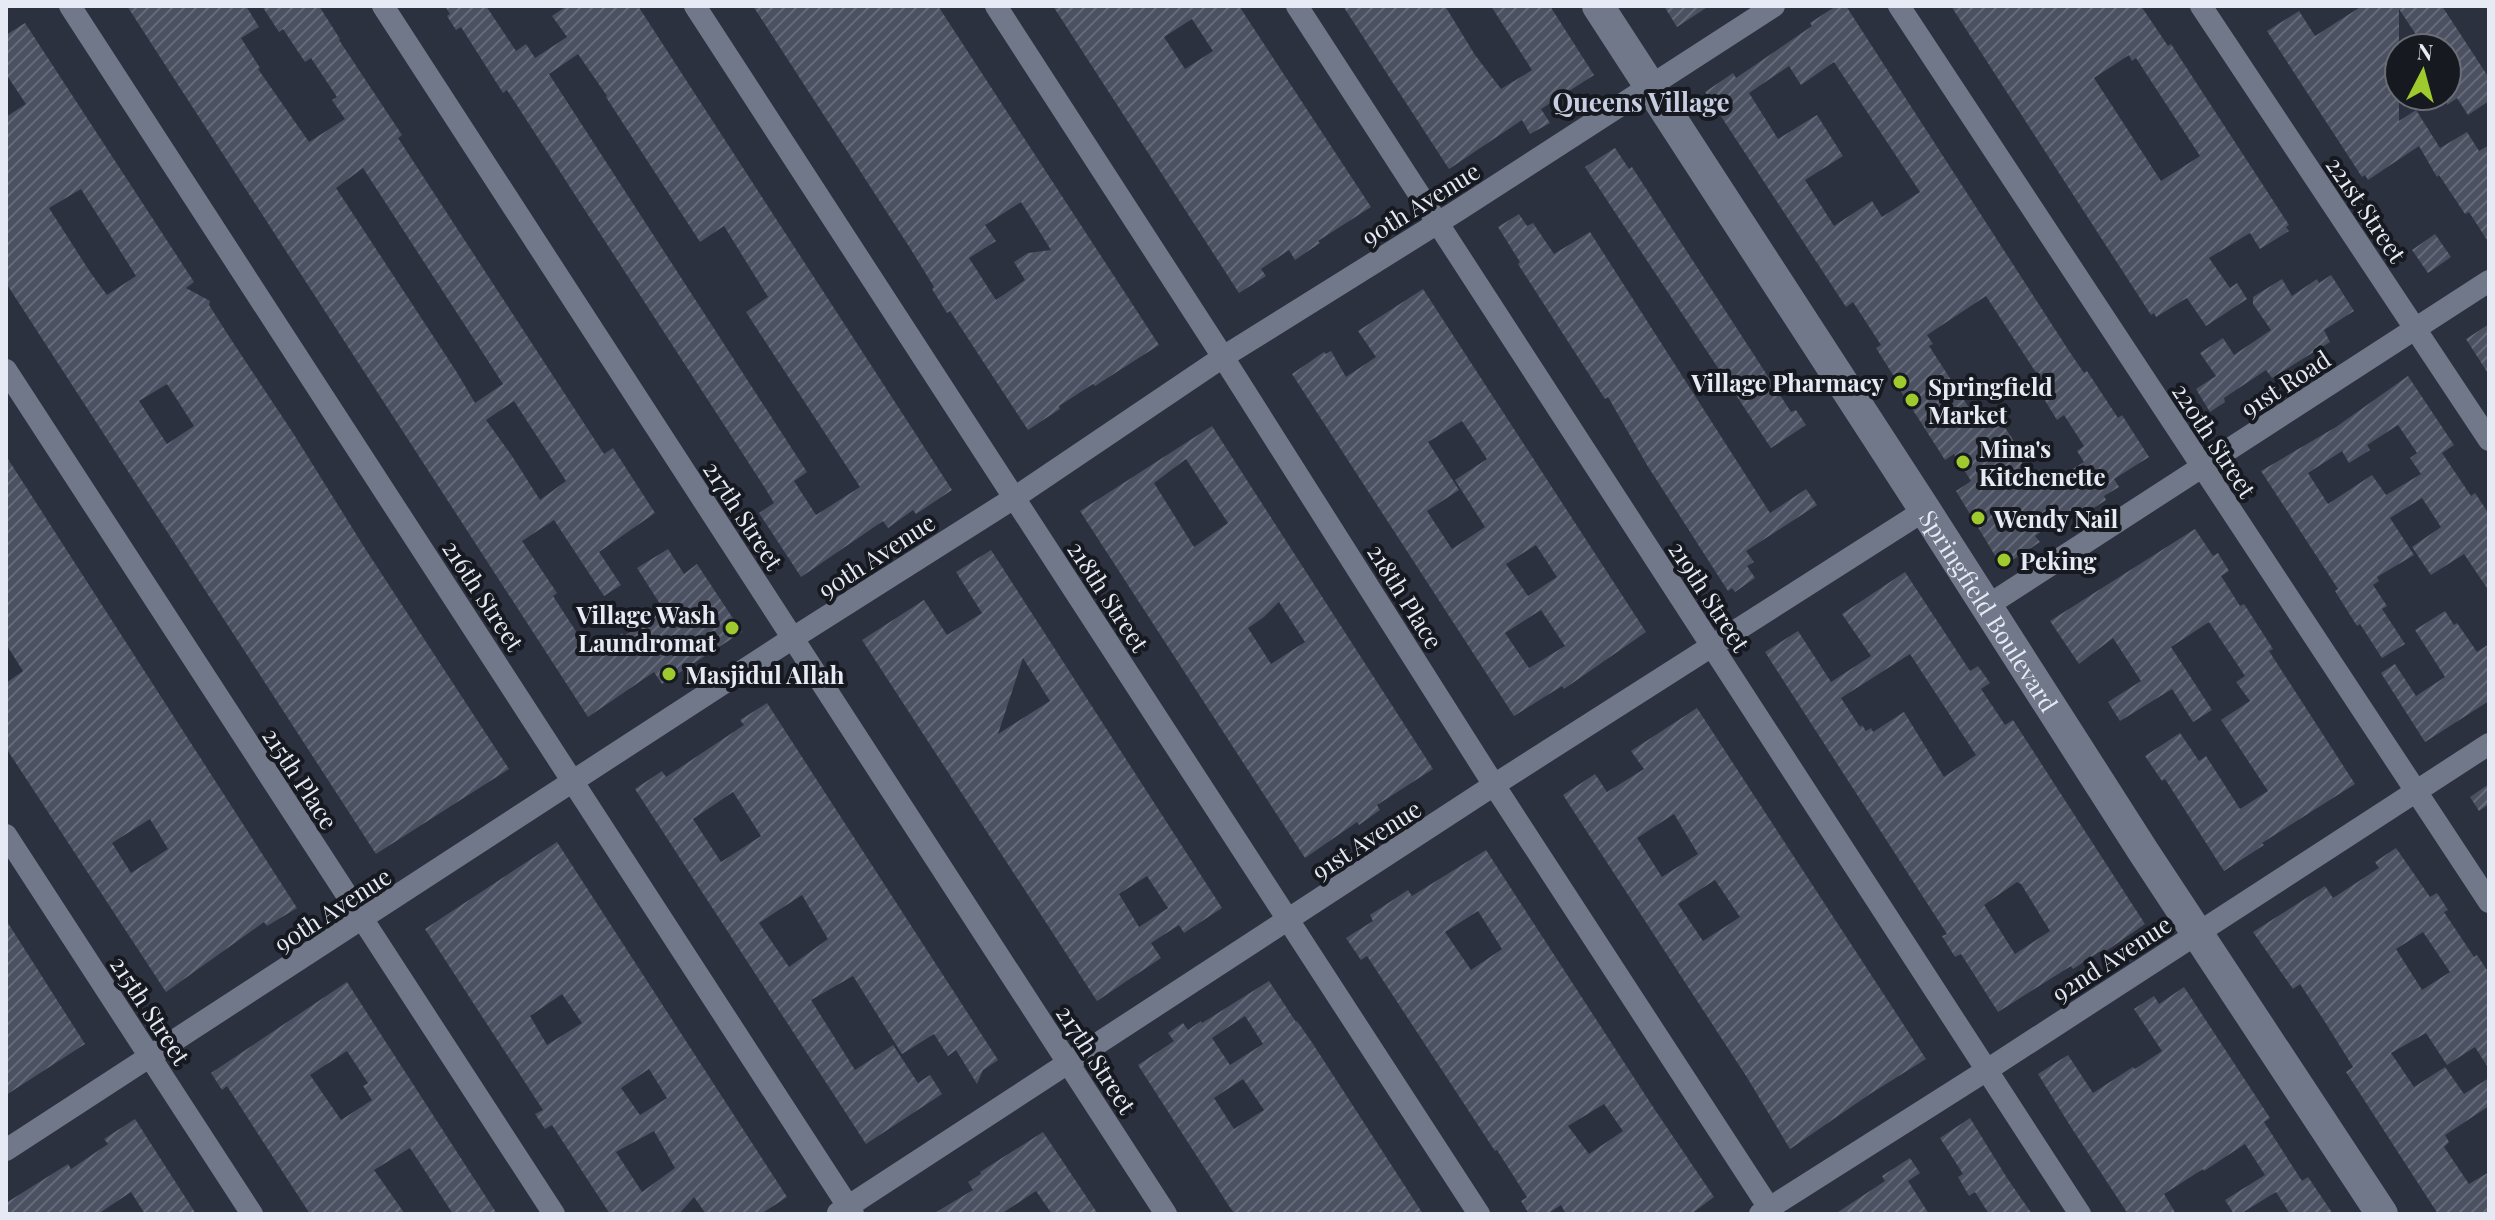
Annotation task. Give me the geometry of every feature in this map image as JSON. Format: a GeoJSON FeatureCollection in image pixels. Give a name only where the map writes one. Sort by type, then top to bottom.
{"type":"FeatureCollection","features":[{"type":"Feature","properties":{"kind":"main road","name":"Springfield Boulevard"},"geometry":{"type":"LineString","coordinates":[[1598,6],[2143,851],[2382,1214]]}},
{"type":"Feature","properties":{"kind":"street","name":"216th Street"},"geometry":{"type":"LineString","coordinates":[[70,6],[574,782],[846,1212]]}},
{"type":"Feature","properties":{"kind":"street","name":"217th Street"},"geometry":{"type":"LineString","coordinates":[[383,6],[1166,1214]]}},
{"type":"Feature","properties":{"kind":"street","name":"218th Street"},"geometry":{"type":"LineString","coordinates":[[695,6],[1479,1214]]}},
{"type":"Feature","properties":{"kind":"street","name":"218th Place"},"geometry":{"type":"LineString","coordinates":[[996,6],[1767,1212]]}},
{"type":"Feature","properties":{"kind":"street","name":"219th Street"},"geometry":{"type":"LineString","coordinates":[[1297,6],[2080,1214]]}},
{"type":"Feature","properties":{"kind":"street","name":"90th Avenue"},"geometry":{"type":"LineString","coordinates":[[6,1150],[793,638],[1014,498],[1223,357],[1438,223],[1774,6]]}},
{"type":"Feature","properties":{"kind":"street","name":"220th Street"},"geometry":{"type":"LineString","coordinates":[[1899,6],[2489,902]]}},
{"type":"Feature","properties":{"kind":"street","name":"221st Street"},"geometry":{"type":"LineString","coordinates":[[2201,6],[2489,440]]}},
{"type":"Feature","properties":{"kind":"street","name":"91st Road"},"geometry":{"type":"LineString","coordinates":[[1987,606],[2489,281]]}},
{"type":"Feature","properties":{"kind":"street","name":"215th Place"},"geometry":{"type":"LineString","coordinates":[[6,370],[554,1214]]}},
{"type":"Feature","properties":{"kind":"street","name":"91st Avenue"},"geometry":{"type":"LineString","coordinates":[[846,1212],[1494,785],[1925,510]]}},
{"type":"Feature","properties":{"kind":"street","name":"92nd Avenue"},"geometry":{"type":"LineString","coordinates":[[1767,1212],[2489,744]]}},
{"type":"Feature","properties":{"kind":"street","name":"215th Street"},"geometry":{"type":"LineString","coordinates":[[6,835],[252,1214]]}},
{"type":"Feature","properties":{"kind":"building"},"geometry":{"type":"Polygon","coordinates":[[[127,6],[246,6],[259,27],[241,38],[258,69],[309,142],[345,119],[332,100],[337,97],[311,58],[305,62],[283,29],[279,32],[262,6],[319,6],[402,135],[398,138],[604,454],[613,448],[655,513],[599,552],[621,585],[604,596],[554,520],[522,541],[557,593],[553,596],[590,653],[664,610],[637,568],[668,549],[684,574],[697,564],[742,632],[662,684],[654,672],[588,717],[127,6]],[[363,168],[336,188],[475,403],[503,384],[363,168]],[[514,401],[486,420],[540,500],[566,481],[514,401]]]}},
{"type":"Feature","properties":{"kind":"building"},"geometry":{"type":"Polygon","coordinates":[[[445,6],[486,6],[516,51],[526,44],[535,58],[567,37],[552,16],[567,6],[638,6],[952,490],[916,514],[913,510],[888,528],[883,521],[801,577],[759,513],[774,503],[765,488],[507,90],[503,93],[461,27],[456,30],[447,16],[450,14],[445,6]],[[578,54],[549,74],[807,472],[794,481],[816,515],[860,487],[746,312],[768,297],[724,226],[700,242],[578,54]]]}},
{"type":"Feature","properties":{"kind":"building"},"geometry":{"type":"Polygon","coordinates":[[[753,6],[938,6],[1159,345],[1059,406],[1060,409],[1028,430],[950,311],[947,313],[910,248],[753,6]],[[1021,202],[985,225],[996,241],[969,258],[996,300],[1025,280],[1014,262],[1028,253],[1051,250],[1021,202]]]}},
{"type":"Feature","properties":{"kind":"building"},"geometry":{"type":"Polygon","coordinates":[[[1053,6],[1239,6],[1371,207],[1318,241],[1320,243],[1295,260],[1289,250],[1261,269],[1266,276],[1239,293],[1053,6]],[[1192,19],[1164,37],[1185,69],[1213,51],[1192,19]]]}},
{"type":"Feature","properties":{"kind":"building"},"geometry":{"type":"Polygon","coordinates":[[[1343,6],[1445,6],[1475,55],[1501,89],[1532,70],[1491,6],[1550,6],[1594,75],[1541,109],[1550,123],[1530,134],[1522,120],[1449,169],[1343,6]]]}},
{"type":"Feature","properties":{"kind":"building"},"geometry":{"type":"Polygon","coordinates":[[[1664,6],[1709,6],[1677,27],[1664,6]]]}},
{"type":"Feature","properties":{"kind":"building"},"geometry":{"type":"Polygon","coordinates":[[[1836,6],[1846,6],[2069,351],[2084,373],[2087,371],[2118,418],[2122,415],[2149,457],[2114,479],[2119,487],[2104,496],[2106,500],[2086,513],[2083,509],[2066,520],[2063,516],[2035,536],[2040,542],[2002,567],[1956,491],[1971,481],[1954,454],[1945,460],[1893,379],[1876,348],[1881,345],[1853,302],[1846,307],[1705,92],[1733,73],[1736,78],[1812,26],[1810,23],[1836,6]],[[1834,62],[1801,85],[1789,66],[1749,93],[1778,139],[1817,115],[1843,156],[1805,180],[1834,226],[1872,201],[1882,217],[1920,192],[1834,62]],[[1986,296],[1927,335],[1933,344],[1929,346],[1977,420],[1993,410],[2018,447],[2013,450],[2037,484],[2051,475],[2055,480],[2084,462],[2077,451],[2084,446],[2064,415],[2057,420],[2044,399],[2050,394],[1986,296]]]}},
{"type":"Feature","properties":{"kind":"building"},"geometry":{"type":"Polygon","coordinates":[[[1951,6],[2141,6],[2168,46],[2171,44],[2289,225],[2286,227],[2289,231],[2260,249],[2250,233],[2209,258],[2230,288],[2237,283],[2247,299],[2206,326],[2187,298],[2156,317],[2154,313],[2151,315],[1951,6]],[[2129,55],[2094,78],[2161,181],[2200,156],[2136,58],[2132,61],[2129,55]]]}},
{"type":"Feature","properties":{"kind":"building"},"geometry":{"type":"Polygon","coordinates":[[[2362,6],[2442,6],[2459,32],[2414,32],[2399,9],[2399,32],[2383,32],[2383,112],[2399,112],[2399,121],[2417,112],[2440,148],[2467,132],[2479,151],[2489,145],[2489,243],[2469,212],[2465,214],[2439,175],[2437,177],[2419,146],[2368,180],[2365,175],[2362,177],[2267,31],[2299,11],[2315,36],[2362,6]]]}},
{"type":"Feature","properties":{"kind":"building"},"geometry":{"type":"Polygon","coordinates":[[[25,23],[194,282],[186,288],[210,301],[209,305],[230,338],[509,769],[376,854],[6,283],[6,117],[26,104],[6,74],[6,35],[25,23]],[[81,189],[49,208],[107,295],[136,276],[81,189]],[[167,384],[139,401],[167,444],[194,426],[167,384]]]}},
{"type":"Feature","properties":{"kind":"building"},"geometry":{"type":"Polygon","coordinates":[[[2463,38],[2489,78],[2489,101],[2468,115],[2463,107],[2463,38]]]}},
{"type":"Feature","properties":{"kind":"building"},"geometry":{"type":"Polygon","coordinates":[[[1615,148],[1629,169],[1632,167],[1791,412],[1796,410],[1806,425],[1771,448],[1585,167],[1615,148]]]}},
{"type":"Feature","properties":{"kind":"building"},"geometry":{"type":"Polygon","coordinates":[[[1519,214],[1527,226],[1533,223],[1554,254],[1590,232],[1770,513],[1806,489],[1817,505],[1746,551],[1754,562],[1747,566],[1755,578],[1735,592],[1732,588],[1728,591],[1647,465],[1608,397],[1605,399],[1518,264],[1520,262],[1498,227],[1519,214]]]}},
{"type":"Feature","properties":{"kind":"building"},"geometry":{"type":"Polygon","coordinates":[[[2435,234],[2451,257],[2428,273],[2412,250],[2435,234]]]}},
{"type":"Feature","properties":{"kind":"building"},"geometry":{"type":"Polygon","coordinates":[[[2331,275],[2354,311],[2324,330],[2330,342],[2272,378],[2266,370],[2224,398],[2225,402],[2210,412],[2196,389],[2216,376],[2200,353],[2223,338],[2234,355],[2271,330],[2253,304],[2253,297],[2282,279],[2292,296],[2317,279],[2319,283],[2331,275]]]}},
{"type":"Feature","properties":{"kind":"building"},"geometry":{"type":"Polygon","coordinates":[[[1423,289],[1646,632],[1564,689],[1562,686],[1514,716],[1292,374],[1324,352],[1331,351],[1346,377],[1376,357],[1358,331],[1423,289]],[[1462,421],[1428,442],[1459,490],[1427,511],[1452,549],[1485,527],[1455,480],[1487,459],[1462,421]],[[1536,545],[1506,564],[1528,596],[1557,577],[1536,545]],[[1541,610],[1505,633],[1529,668],[1565,646],[1541,610]]]}},
{"type":"Feature","properties":{"kind":"building"},"geometry":{"type":"Polygon","coordinates":[[[2489,324],[2489,375],[2466,339],[2489,324]]]}},
{"type":"Feature","properties":{"kind":"building"},"geometry":{"type":"Polygon","coordinates":[[[2408,376],[2454,445],[2442,453],[2471,496],[2475,493],[2489,514],[2489,591],[2464,554],[2431,575],[2412,547],[2441,527],[2422,498],[2390,518],[2414,555],[2377,577],[2379,581],[2373,585],[2387,606],[2382,609],[2405,644],[2382,658],[2360,624],[2357,626],[2335,591],[2338,589],[2261,471],[2336,427],[2408,376]],[[2398,425],[2367,445],[2370,450],[2349,463],[2342,451],[2308,473],[2328,504],[2372,475],[2386,495],[2421,474],[2410,458],[2417,453],[2398,425]]]}},
{"type":"Feature","properties":{"kind":"building"},"geometry":{"type":"Polygon","coordinates":[[[1212,426],[1433,769],[1377,805],[1380,810],[1359,825],[1357,822],[1305,858],[1080,511],[1212,426]],[[1186,459],[1154,483],[1194,547],[1228,523],[1186,459]],[[1279,602],[1248,628],[1271,664],[1305,642],[1279,602]]]}},
{"type":"Feature","properties":{"kind":"building"},"geometry":{"type":"Polygon","coordinates":[[[6,456],[297,908],[267,926],[264,922],[166,992],[6,748],[6,683],[23,671],[6,644],[6,456]],[[150,819],[112,843],[131,873],[168,849],[150,819]]]}},
{"type":"Feature","properties":{"kind":"building"},"geometry":{"type":"Polygon","coordinates":[[[2195,529],[2213,556],[2218,553],[2229,571],[2221,576],[2240,606],[2244,604],[2273,649],[2269,651],[2355,784],[2224,871],[2165,779],[2162,781],[2145,756],[2180,733],[2199,761],[2206,756],[2240,809],[2268,791],[2221,720],[2250,701],[2236,682],[2245,676],[2209,622],[2171,647],[2212,710],[2193,722],[2172,689],[2120,721],[2108,702],[2141,681],[2113,638],[2079,664],[2050,621],[2195,529]]]}},
{"type":"Feature","properties":{"kind":"building"},"geometry":{"type":"Polygon","coordinates":[[[991,550],[1222,908],[1184,933],[1179,925],[1151,943],[1161,958],[1097,1001],[862,640],[924,600],[947,635],[982,613],[956,572],[991,550]],[[1023,658],[998,734],[1050,701],[1023,658]],[[1147,876],[1119,894],[1139,927],[1168,908],[1147,876]]]}},
{"type":"Feature","properties":{"kind":"building"},"geometry":{"type":"Polygon","coordinates":[[[1905,572],[1970,671],[1978,666],[1990,683],[1981,689],[2005,725],[2013,720],[2145,924],[2106,951],[2099,952],[2073,969],[2071,966],[1998,1012],[1961,954],[1955,957],[1942,936],[1947,934],[1765,652],[1798,631],[1831,682],[1871,656],[1842,614],[1905,572]],[[1910,654],[1841,698],[1866,731],[1871,728],[1873,732],[1904,712],[1944,777],[1976,755],[1910,654]],[[2017,882],[1984,905],[2015,954],[2050,931],[2017,882]]]}},
{"type":"Feature","properties":{"kind":"building"},"geometry":{"type":"Polygon","coordinates":[[[2445,611],[2477,652],[2489,644],[2489,701],[2425,742],[2381,673],[2395,664],[2416,696],[2445,677],[2415,630],[2445,611]]]}},
{"type":"Feature","properties":{"kind":"building"},"geometry":{"type":"Polygon","coordinates":[[[767,703],[998,1060],[983,1070],[977,1084],[956,1050],[948,1056],[934,1034],[902,1054],[853,976],[811,1000],[855,1070],[893,1045],[918,1083],[930,1075],[942,1094],[866,1144],[635,789],[662,771],[666,777],[744,725],[740,720],[767,703]],[[733,792],[693,819],[721,862],[761,836],[733,792]],[[802,895],[759,923],[789,967],[828,939],[802,895]]]}},
{"type":"Feature","properties":{"kind":"building"},"geometry":{"type":"Polygon","coordinates":[[[1697,708],[1926,1059],[1790,1149],[1748,1079],[1563,795],[1595,774],[1607,792],[1644,769],[1631,751],[1697,708]],[[1674,814],[1637,838],[1662,877],[1698,854],[1674,814]],[[1715,880],[1678,904],[1703,941],[1740,917],[1715,880]]]}},
{"type":"Feature","properties":{"kind":"building"},"geometry":{"type":"Polygon","coordinates":[[[2489,784],[2489,804],[2479,811],[2470,797],[2489,784]]]}},
{"type":"Feature","properties":{"kind":"building"},"geometry":{"type":"Polygon","coordinates":[[[557,842],[787,1197],[761,1214],[706,1214],[694,1197],[679,1214],[610,1214],[552,1125],[545,1129],[535,1114],[543,1110],[425,929],[557,842]],[[562,994],[530,1016],[547,1045],[582,1023],[562,994]],[[649,1069],[621,1088],[640,1115],[667,1098],[649,1069]],[[654,1131],[616,1152],[642,1192],[675,1168],[654,1131]]]}},
{"type":"Feature","properties":{"kind":"building"},"geometry":{"type":"Polygon","coordinates":[[[2396,848],[2430,897],[2437,893],[2448,910],[2444,912],[2474,957],[2477,955],[2489,973],[2489,1069],[2475,1047],[2447,1065],[2426,1033],[2391,1053],[2414,1087],[2445,1067],[2464,1094],[2489,1078],[2489,1106],[2445,1135],[2449,1142],[2444,1147],[2469,1184],[2489,1172],[2489,1214],[2438,1214],[2346,1072],[2353,1067],[2325,1022],[2300,984],[2293,989],[2253,932],[2325,886],[2333,898],[2379,868],[2375,862],[2396,848]],[[2423,932],[2396,949],[2422,990],[2450,972],[2423,932]]]}},
{"type":"Feature","properties":{"kind":"building"},"geometry":{"type":"Polygon","coordinates":[[[1486,850],[1714,1197],[1691,1214],[1566,1214],[1561,1205],[1547,1214],[1529,1214],[1521,1201],[1527,1197],[1497,1150],[1367,956],[1361,960],[1346,938],[1373,921],[1370,915],[1408,890],[1412,896],[1486,850]],[[1478,911],[1445,932],[1471,970],[1502,949],[1478,911]],[[1604,1104],[1568,1126],[1589,1154],[1623,1131],[1604,1104]]]}},
{"type":"Feature","properties":{"kind":"building"},"geometry":{"type":"Polygon","coordinates":[[[6,920],[85,1044],[6,1095],[6,920]]]}},
{"type":"Feature","properties":{"kind":"building"},"geometry":{"type":"Polygon","coordinates":[[[1269,981],[1423,1214],[1235,1214],[1138,1065],[1174,1041],[1168,1033],[1183,1023],[1188,1030],[1269,981]],[[1245,1016],[1212,1038],[1230,1065],[1263,1044],[1245,1016]],[[1243,1079],[1214,1098],[1234,1129],[1264,1110],[1243,1079]]]}},
{"type":"Feature","properties":{"kind":"building"},"geometry":{"type":"Polygon","coordinates":[[[347,982],[497,1214],[453,1214],[410,1148],[374,1170],[405,1214],[310,1214],[227,1086],[222,1090],[211,1073],[347,982]],[[347,1051],[310,1075],[341,1120],[372,1100],[363,1086],[368,1083],[347,1051]]]}},
{"type":"Feature","properties":{"kind":"building"},"geometry":{"type":"Polygon","coordinates":[[[2184,987],[2270,1118],[2264,1122],[2302,1181],[2308,1177],[2333,1214],[2290,1214],[2276,1192],[2240,1214],[2234,1214],[2225,1200],[2265,1175],[2245,1144],[2164,1194],[2176,1214],[2128,1214],[2038,1074],[2068,1055],[2093,1093],[2133,1067],[2135,1069],[2162,1051],[2134,1009],[2154,996],[2159,1004],[2184,987]]]}},
{"type":"Feature","properties":{"kind":"building"},"geometry":{"type":"Polygon","coordinates":[[[1970,1118],[2032,1214],[1989,1214],[1975,1192],[1969,1196],[1958,1177],[1963,1174],[1940,1138],[1970,1118]]]}},
{"type":"Feature","properties":{"kind":"building"},"geometry":{"type":"Polygon","coordinates":[[[135,1119],[196,1214],[145,1214],[131,1192],[98,1214],[6,1214],[6,1203],[68,1164],[71,1169],[108,1144],[104,1139],[135,1119]]]}},
{"type":"Feature","properties":{"kind":"building"},"geometry":{"type":"Polygon","coordinates":[[[1043,1132],[1098,1214],[1052,1214],[1036,1191],[1001,1214],[933,1214],[973,1190],[968,1182],[980,1172],[1043,1132]]]}},
{"type":"Feature","properties":{"kind":"building"},"geometry":{"type":"Polygon","coordinates":[[[1910,1158],[1920,1173],[1908,1181],[1929,1214],[1835,1214],[1885,1181],[1882,1176],[1910,1158]]]}},
{"type":"Feature","properties":{"kind":"place","name":"Village Pharmacy"},"geometry":{"type":"Point","coordinates":[1900,382]}},
{"type":"Feature","properties":{"kind":"place","name":"Springfield Market"},"geometry":{"type":"Point","coordinates":[1912,400]}},
{"type":"Feature","properties":{"kind":"place","name":"Mina's Kitchenette"},"geometry":{"type":"Point","coordinates":[1963,462]}},
{"type":"Feature","properties":{"kind":"place","name":"Wendy Nail"},"geometry":{"type":"Point","coordinates":[1978,518]}},
{"type":"Feature","properties":{"kind":"place","name":"Peking"},"geometry":{"type":"Point","coordinates":[2004,560]}},
{"type":"Feature","properties":{"kind":"place","name":"Village Wash Laundromat"},"geometry":{"type":"Point","coordinates":[732,628]}},
{"type":"Feature","properties":{"kind":"place","name":"Masjidul Allah"},"geometry":{"type":"Point","coordinates":[669,674]}},
{"type":"Feature","properties":{"kind":"district","name":"Queens Village"},"geometry":{"type":"Point","coordinates":[1641,101]}}]}
